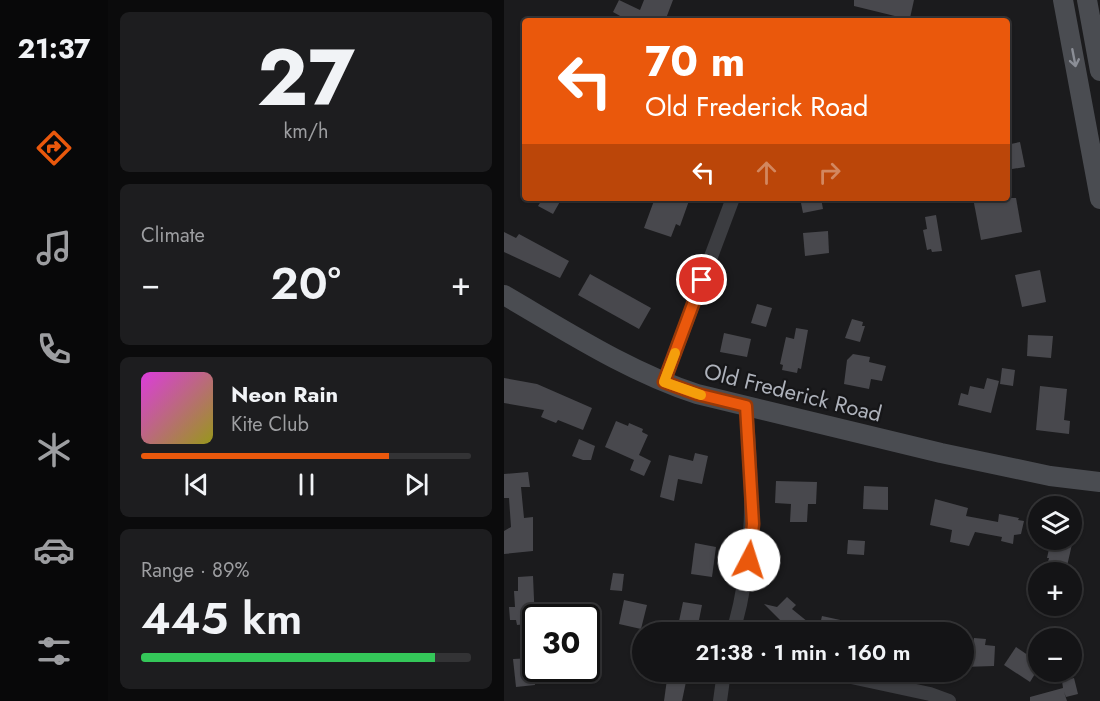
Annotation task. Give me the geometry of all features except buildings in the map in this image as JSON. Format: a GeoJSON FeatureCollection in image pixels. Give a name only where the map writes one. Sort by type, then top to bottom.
{"type":"FeatureCollection","features":[{"type":"Feature","properties":{"kind":"street"},"geometry":{"type":"LineString","coordinates":[[1063,0],[1100,199]]}},
{"type":"Feature","properties":{"kind":"street"},"geometry":{"type":"LineString","coordinates":[[1087,0],[1100,71]]}},
{"type":"Feature","properties":{"kind":"street"},"geometry":{"type":"LineString","coordinates":[[664,382],[732,201]]}},
{"type":"Feature","properties":{"kind":"street","name":"Old Frederick Road"},"geometry":{"type":"LineString","coordinates":[[504,295],[603,352],[664,382],[697,394],[941,453],[1097,484]]}},
{"type":"Feature","properties":{"kind":"street"},"geometry":{"type":"LineString","coordinates":[[736,622],[745,589],[753,524],[746,406]]}},
{"type":"Feature","properties":{"kind":"street"},"geometry":{"type":"LineString","coordinates":[[720,701],[723,682]]}},
{"type":"Feature","properties":{"kind":"street"},"geometry":{"type":"LineString","coordinates":[[874,682],[930,694],[949,701]]}},
{"type":"Feature","properties":{"kind":"slow traffic"},"geometry":{"type":"LineString","coordinates":[[675,353],[664,382],[701,395]]}},
{"type":"Feature","properties":{"kind":"route"},"geometry":{"type":"LineString","coordinates":[[702,280],[664,382],[697,394],[746,406],[753,524],[749,560]]}}]}
